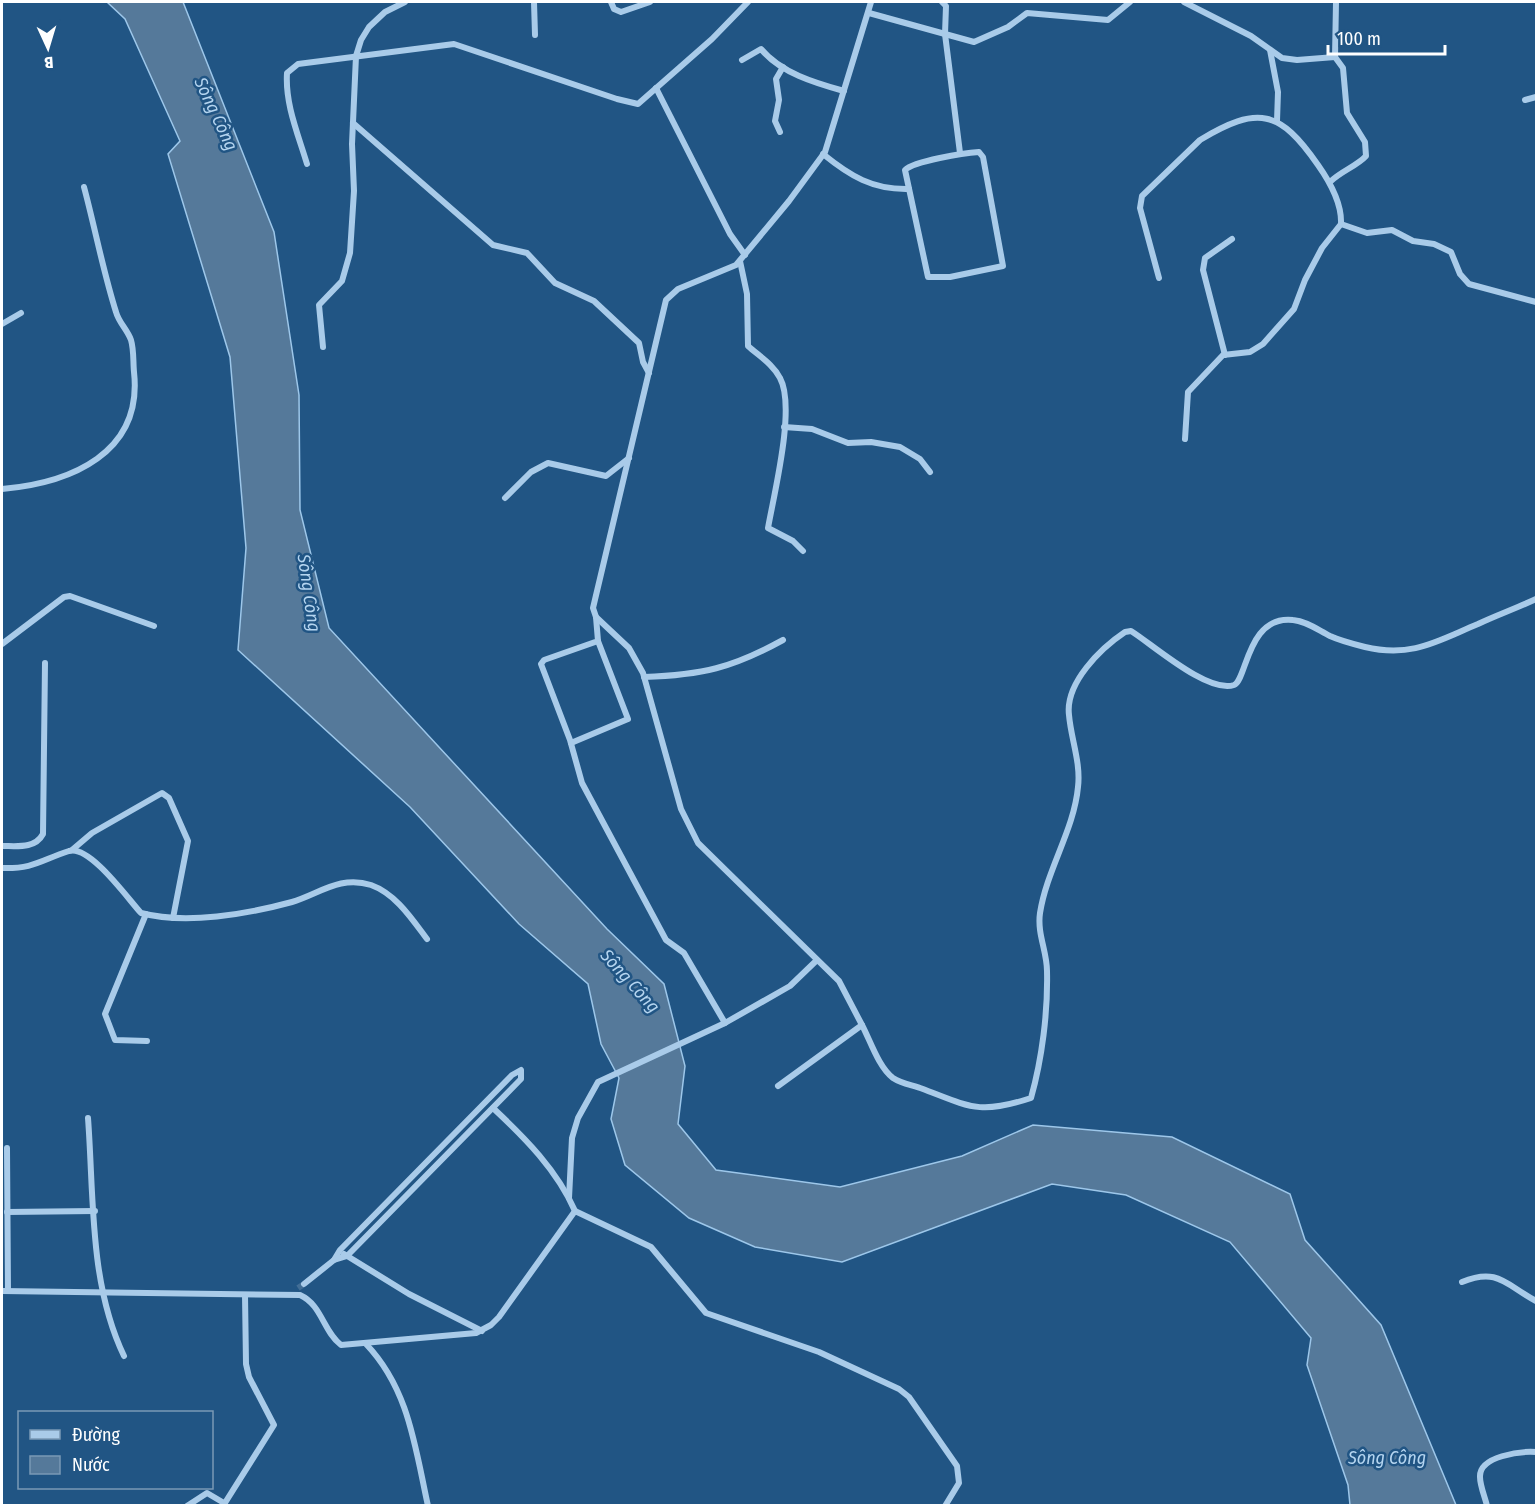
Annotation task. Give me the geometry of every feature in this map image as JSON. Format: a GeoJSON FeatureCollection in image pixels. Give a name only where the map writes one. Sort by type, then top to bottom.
{"type":"FeatureCollection","features":[{"type":"Feature","properties":{"kind":"street"},"geometry":{"type":"LineString","coordinates":[[323,347],[319,305],[342,281],[350,253],[354,191],[353,123],[356,56],[361,40],[369,27],[385,12],[403,2]]}},
{"type":"Feature","properties":{"kind":"street"},"geometry":{"type":"LineString","coordinates":[[534,2],[536,35]]}},
{"type":"Feature","properties":{"kind":"street"},"geometry":{"type":"LineString","coordinates":[[611,2],[614,9],[621,12],[650,2]]}},
{"type":"Feature","properties":{"kind":"street"},"geometry":{"type":"LineString","coordinates":[[307,164],[291,115],[287,89],[289,70],[298,64],[454,44],[638,104],[712,39],[747,2]]}},
{"type":"Feature","properties":{"kind":"street"},"geometry":{"type":"LineString","coordinates":[[571,743],[628,719],[595,635],[596,617],[593,608],[666,300],[678,289],[736,265],[823,154],[872,2]]}},
{"type":"Feature","properties":{"kind":"street"},"geometry":{"type":"LineString","coordinates":[[868,14],[975,42],[1008,27],[1027,13],[1108,20],[1130,2]]}},
{"type":"Feature","properties":{"kind":"street"},"geometry":{"type":"LineString","coordinates":[[1184,2],[1251,36],[1270,50],[1289,59],[1335,57]]}},
{"type":"Feature","properties":{"kind":"street"},"geometry":{"type":"LineString","coordinates":[[1330,182],[1342,171],[1362,160],[1366,156],[1367,148],[1347,113],[1343,68],[1335,57],[1336,2]]}},
{"type":"Feature","properties":{"kind":"street"},"geometry":{"type":"LineString","coordinates":[[945,3],[945,34],[960,153]]}},
{"type":"Feature","properties":{"kind":"street"},"geometry":{"type":"LineString","coordinates":[[742,60],[761,49],[783,67],[844,91]]}},
{"type":"Feature","properties":{"kind":"street"},"geometry":{"type":"LineString","coordinates":[[1270,50],[1278,92],[1277,121]]}},
{"type":"Feature","properties":{"kind":"street"},"geometry":{"type":"LineString","coordinates":[[780,132],[775,121],[779,100],[776,79],[783,67]]}},
{"type":"Feature","properties":{"kind":"street"},"geometry":{"type":"LineString","coordinates":[[656,88],[742,258],[747,294],[748,346],[769,363],[780,377],[785,390],[784,427],[768,528],[793,541],[803,550]]}},
{"type":"Feature","properties":{"kind":"street"},"geometry":{"type":"LineString","coordinates":[[1525,100],[1536,97]]}},
{"type":"Feature","properties":{"kind":"street"},"geometry":{"type":"LineString","coordinates":[[1159,278],[1140,208],[1142,196],[1200,140],[1242,120],[1264,118],[1277,121],[1299,138],[1330,182],[1340,212],[1341,224],[1322,248],[1305,280],[1294,309],[1263,344],[1250,352],[1225,355],[1188,392],[1185,439]]}},
{"type":"Feature","properties":{"kind":"street"},"geometry":{"type":"LineString","coordinates":[[353,123],[493,245],[527,253],[555,283],[594,301],[639,343],[643,362],[650,374]]}},
{"type":"Feature","properties":{"kind":"street"},"geometry":{"type":"LineString","coordinates":[[979,152],[983,158],[1002,267],[950,277],[928,277],[909,189],[905,170],[907,167],[960,153],[979,152]]}},
{"type":"Feature","properties":{"kind":"street"},"geometry":{"type":"LineString","coordinates":[[823,154],[855,179],[868,184],[909,189]]}},
{"type":"Feature","properties":{"kind":"street"},"geometry":{"type":"LineString","coordinates":[[2,489],[59,480],[87,465],[123,435],[134,405],[136,385],[131,341],[116,314],[84,187]]}},
{"type":"Feature","properties":{"kind":"street"},"geometry":{"type":"LineString","coordinates":[[1341,224],[1367,234],[1392,230],[1413,241],[1434,244],[1451,252],[1460,274],[1469,284],[1536,302]]}},
{"type":"Feature","properties":{"kind":"street"},"geometry":{"type":"LineString","coordinates":[[1225,355],[1203,270],[1205,258],[1232,239]]}},
{"type":"Feature","properties":{"kind":"street"},"geometry":{"type":"LineString","coordinates":[[2,324],[21,313]]}},
{"type":"Feature","properties":{"kind":"street"},"geometry":{"type":"LineString","coordinates":[[784,427],[812,429],[848,443],[871,442],[900,447],[920,459],[930,472]]}},
{"type":"Feature","properties":{"kind":"street"},"geometry":{"type":"LineString","coordinates":[[506,498],[531,472],[548,463],[606,476],[629,458]]}},
{"type":"Feature","properties":{"kind":"street"},"geometry":{"type":"LineString","coordinates":[[2,644],[64,597],[70,596],[154,626]]}},
{"type":"Feature","properties":{"kind":"street"},"geometry":{"type":"LineString","coordinates":[[596,617],[629,648],[644,677],[681,809],[698,843],[845,990],[891,1077],[909,1086],[920,1087],[968,1107],[982,1108],[1030,1098],[1040,1051],[1047,970],[1040,936],[1039,914],[1056,855],[1072,820],[1078,786],[1074,742],[1068,714],[1069,702],[1080,678],[1109,645],[1125,632],[1131,631],[1198,676],[1226,686],[1233,685],[1241,678],[1247,653],[1256,638],[1280,621],[1293,620],[1347,643],[1390,651],[1433,645],[1536,599]]}},
{"type":"Feature","properties":{"kind":"street"},"geometry":{"type":"LineString","coordinates":[[644,677],[705,673],[740,662],[783,640]]}},
{"type":"Feature","properties":{"kind":"street"},"geometry":{"type":"LineString","coordinates":[[598,641],[541,662],[571,743],[582,783],[648,911],[666,940],[684,953],[725,1023]]}},
{"type":"Feature","properties":{"kind":"street"},"geometry":{"type":"LineString","coordinates":[[2,846],[28,846],[37,842],[44,834],[45,663]]}},
{"type":"Feature","properties":{"kind":"street"},"geometry":{"type":"LineString","coordinates":[[2,868],[32,867],[72,850],[92,833],[162,794],[169,798],[188,841],[173,918]]}},
{"type":"Feature","properties":{"kind":"street"},"geometry":{"type":"LineString","coordinates":[[72,850],[86,854],[100,866],[141,913],[146,915],[173,918],[253,912],[298,900],[343,882],[365,884],[393,898],[427,939]]}},
{"type":"Feature","properties":{"kind":"street"},"geometry":{"type":"LineString","coordinates":[[146,915],[105,1014],[115,1040],[147,1041]]}},
{"type":"Feature","properties":{"kind":"street"},"geometry":{"type":"LineString","coordinates":[[569,1198],[572,1138],[588,1095],[601,1080],[725,1023],[790,986],[817,960]]}},
{"type":"Feature","properties":{"kind":"street"},"geometry":{"type":"LineString","coordinates":[[778,1086],[862,1025]]}},
{"type":"Feature","properties":{"kind":"street"},"geometry":{"type":"LineString","coordinates":[[291,1295],[331,1262],[340,1250],[512,1075],[521,1070],[521,1079],[347,1256],[331,1262]]}},
{"type":"Feature","properties":{"kind":"street"},"geometry":{"type":"LineString","coordinates":[[493,1108],[530,1145],[569,1198],[575,1211],[651,1247],[706,1313],[819,1352],[899,1389],[909,1397],[957,1466],[959,1483],[945,1506]]}},
{"type":"Feature","properties":{"kind":"street"},"geometry":{"type":"LineString","coordinates":[[88,1118],[101,1292],[113,1333],[124,1356]]}},
{"type":"Feature","properties":{"kind":"street"},"geometry":{"type":"LineString","coordinates":[[7,1148],[4,1177],[8,1212],[5,1291],[300,1295],[313,1303],[333,1339],[341,1345],[482,1331],[499,1317],[575,1211]]}},
{"type":"Feature","properties":{"kind":"street"},"geometry":{"type":"LineString","coordinates":[[8,1212],[94,1211]]}},
{"type":"Feature","properties":{"kind":"street"},"geometry":{"type":"LineString","coordinates":[[340,1250],[409,1294],[482,1331]]}},
{"type":"Feature","properties":{"kind":"street"},"geometry":{"type":"LineString","coordinates":[[1462,1282],[1488,1274],[1504,1280],[1536,1301]]}},
{"type":"Feature","properties":{"kind":"street"},"geometry":{"type":"LineString","coordinates":[[187,1506],[207,1493],[224,1504],[274,1425],[249,1377],[246,1364],[245,1294]]}},
{"type":"Feature","properties":{"kind":"street"},"geometry":{"type":"LineString","coordinates":[[366,1344],[393,1378],[410,1425],[428,1506]]}},
{"type":"Feature","properties":{"kind":"street"},"geometry":{"type":"LineString","coordinates":[[1487,1506],[1480,1477],[1482,1469],[1488,1462],[1504,1456],[1536,1452]]}},
{"type":"Feature","properties":{"kind":"water","name":"Sông Công"},"geometry":{"type":"Polygon","coordinates":[[[107,2],[183,2],[274,232],[299,395],[300,510],[329,628],[607,929],[664,984],[685,1066],[678,1124],[716,1170],[840,1187],[962,1156],[1033,1125],[1172,1137],[1290,1194],[1305,1240],[1381,1325],[1456,1505],[1350,1505],[1348,1485],[1307,1365],[1311,1338],[1230,1242],[1126,1195],[1052,1184],[842,1262],[755,1247],[689,1218],[625,1165],[611,1119],[619,1078],[601,1044],[588,984],[519,924],[410,807],[238,650],[246,548],[230,357],[168,154],[180,141],[125,19],[107,2]]]}},
{"type":"Feature","properties":{"kind":"tunnel"},"geometry":{"type":"LineString","coordinates":[[298,1288],[304,1284]]}}]}
